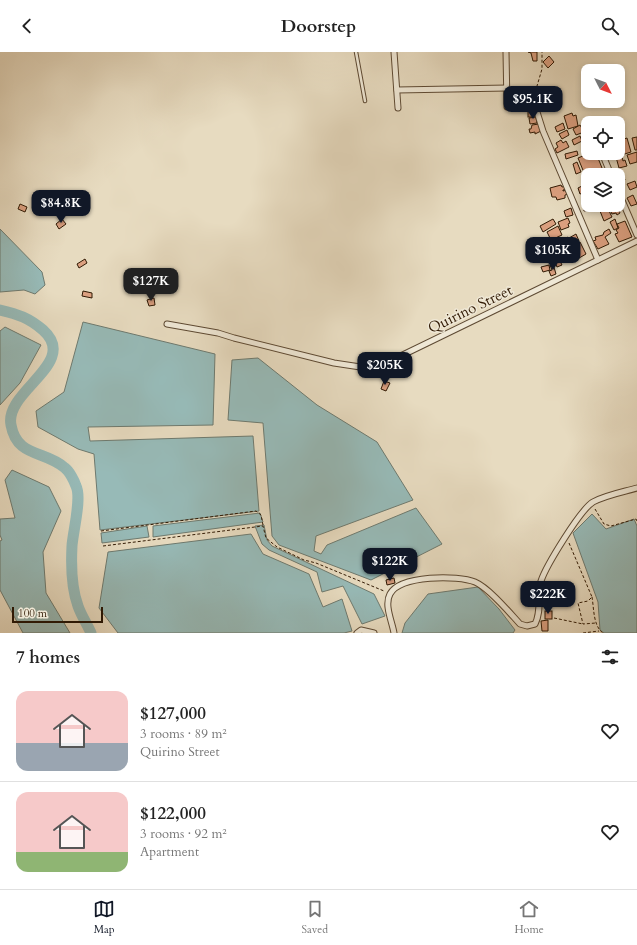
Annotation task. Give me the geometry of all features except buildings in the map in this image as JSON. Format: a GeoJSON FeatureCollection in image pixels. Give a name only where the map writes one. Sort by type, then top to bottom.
{"type":"FeatureCollection","features":[{"type":"Feature","properties":{"kind":"street"},"geometry":{"type":"LineString","coordinates":[[394,52],[398,108]]}},
{"type":"Feature","properties":{"kind":"street"},"geometry":{"type":"LineString","coordinates":[[506,52],[507,107]]}},
{"type":"Feature","properties":{"kind":"street"},"geometry":{"type":"LineString","coordinates":[[397,90],[507,88]]}},
{"type":"Feature","properties":{"kind":"street"},"geometry":{"type":"LineString","coordinates":[[537,112],[543,131],[598,260]]}},
{"type":"Feature","properties":{"kind":"street"},"geometry":{"type":"LineString","coordinates":[[625,207],[637,235]]}},
{"type":"Feature","properties":{"kind":"street","name":"Quirino Street"},"geometry":{"type":"LineString","coordinates":[[167,324],[218,333],[334,362],[367,368],[380,366],[637,241]]}},
{"type":"Feature","properties":{"kind":"street"},"geometry":{"type":"LineString","coordinates":[[394,633],[388,603],[390,594],[396,587],[406,583],[438,578],[464,579],[475,582],[483,587],[520,624],[531,626],[535,624],[538,618],[541,581],[550,561],[584,511],[592,503],[637,488]]}},
{"type":"Feature","properties":{"kind":"street"},"geometry":{"type":"LineString","coordinates":[[357,633],[361,630],[374,633]]}},
{"type":"Feature","properties":{"kind":"lane"},"geometry":{"type":"LineString","coordinates":[[356,52],[364,101]]}},
{"type":"Feature","properties":{"kind":"path"},"geometry":{"type":"LineString","coordinates":[[537,112],[537,86],[542,69],[542,52]]}},
{"type":"Feature","properties":{"kind":"path"},"geometry":{"type":"LineString","coordinates":[[592,503],[604,524],[611,526],[636,519],[637,521]]}},
{"type":"Feature","properties":{"kind":"path"},"geometry":{"type":"LineString","coordinates":[[101,531],[256,511],[261,514],[266,538],[277,547],[304,560],[316,563],[390,594]]}},
{"type":"Feature","properties":{"kind":"path"},"geometry":{"type":"LineString","coordinates":[[103,546],[263,526]]}},
{"type":"Feature","properties":{"kind":"path"},"geometry":{"type":"LineString","coordinates":[[566,536],[592,596],[596,623],[600,631],[603,633]]}},
{"type":"Feature","properties":{"kind":"path"},"geometry":{"type":"LineString","coordinates":[[583,624],[578,603],[588,601],[592,596]]}},
{"type":"Feature","properties":{"kind":"path"},"geometry":{"type":"LineString","coordinates":[[554,618],[583,624],[596,623]]}},
{"type":"Feature","properties":{"kind":"path"},"geometry":{"type":"LineString","coordinates":[[584,633],[600,631]]}},
{"type":"Feature","properties":{"kind":"water"},"geometry":{"type":"Polygon","coordinates":[[[0,229],[42,272],[45,285],[35,294],[24,290],[0,292],[0,229]]]}},
{"type":"Feature","properties":{"kind":"water"},"geometry":{"type":"Polygon","coordinates":[[[83,322],[215,354],[213,425],[88,427],[90,441],[253,436],[259,511],[100,530],[94,454],[78,449],[38,427],[36,411],[64,392],[83,322]]]}},
{"type":"Feature","properties":{"kind":"water"},"geometry":{"type":"Polygon","coordinates":[[[5,327],[41,345],[20,383],[0,405],[0,331],[5,327]]]}},
{"type":"Feature","properties":{"kind":"water"},"geometry":{"type":"Polygon","coordinates":[[[258,358],[317,405],[377,442],[413,500],[316,536],[314,551],[321,554],[327,545],[416,508],[442,544],[371,580],[279,545],[272,536],[263,423],[228,420],[232,360],[258,358]]]}},
{"type":"Feature","properties":{"kind":"water"},"geometry":{"type":"Polygon","coordinates":[[[12,470],[49,487],[61,511],[43,552],[46,593],[70,633],[23,633],[0,590],[0,541],[2,540],[0,535],[0,519],[15,518],[5,480],[12,470]]]}},
{"type":"Feature","properties":{"kind":"water"},"geometry":{"type":"Polygon","coordinates":[[[260,513],[263,522],[153,537],[153,526],[260,513]]]}},
{"type":"Feature","properties":{"kind":"water"},"geometry":{"type":"Polygon","coordinates":[[[592,514],[606,529],[634,519],[637,526],[637,633],[604,633],[600,630],[598,602],[573,533],[592,514]]]}},
{"type":"Feature","properties":{"kind":"water"},"geometry":{"type":"Polygon","coordinates":[[[264,525],[267,540],[272,546],[374,594],[385,616],[362,624],[343,586],[322,592],[317,572],[269,550],[262,544],[255,526],[264,525]]]}},
{"type":"Feature","properties":{"kind":"water"},"geometry":{"type":"Polygon","coordinates":[[[147,526],[149,537],[102,543],[101,533],[147,526]]]}},
{"type":"Feature","properties":{"kind":"water"},"geometry":{"type":"Polygon","coordinates":[[[251,534],[263,554],[309,574],[323,607],[342,599],[352,631],[344,633],[118,633],[99,608],[108,552],[251,534]]]}},
{"type":"Feature","properties":{"kind":"water"},"geometry":{"type":"Polygon","coordinates":[[[478,587],[499,609],[515,630],[513,633],[402,633],[405,623],[428,594],[478,587]]]}},
{"type":"Feature","properties":{"kind":"waterway"},"geometry":{"type":"LineString","coordinates":[[0,310],[18,315],[33,322],[43,330],[52,342],[53,354],[47,366],[18,400],[12,413],[11,425],[14,436],[25,448],[49,458],[65,468],[71,476],[78,491],[77,515],[72,546],[73,584],[78,606],[91,633]]}}]}
